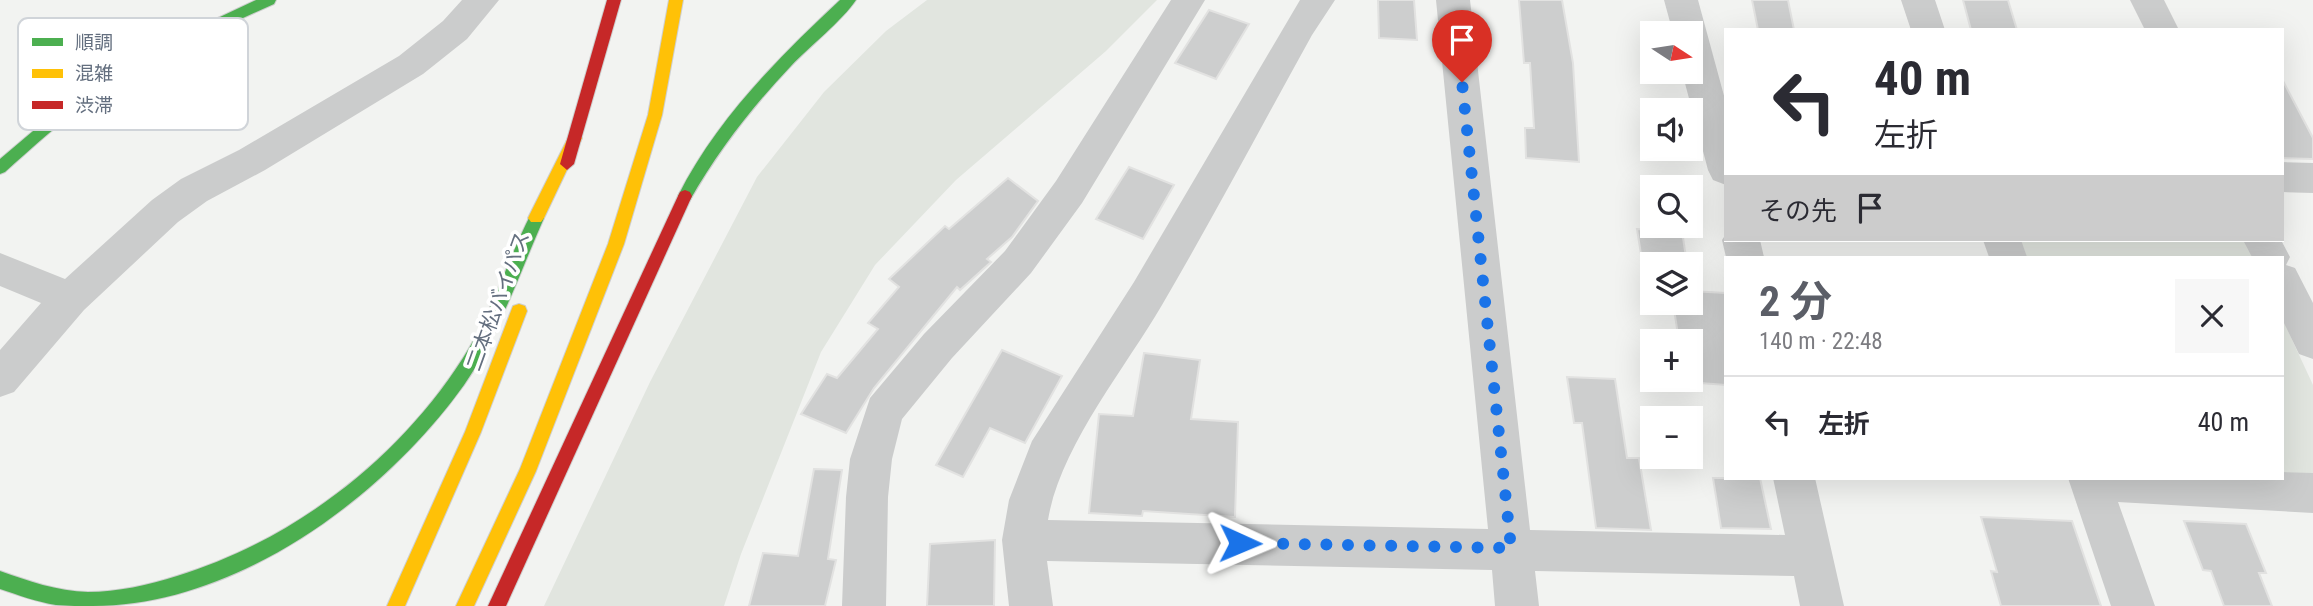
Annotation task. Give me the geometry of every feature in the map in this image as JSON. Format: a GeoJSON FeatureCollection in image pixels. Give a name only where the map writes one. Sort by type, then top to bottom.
{"type":"FeatureCollection","features":[{"type":"Feature","properties":{"kind":"highway"},"geometry":{"type":"LineString","coordinates":[[231,18],[269,0]]}},
{"type":"Feature","properties":{"kind":"highway","name":"二本松バイパス"},"geometry":{"type":"LineString","coordinates":[[539,251],[575,138],[614,0]]}},
{"type":"Feature","properties":{"kind":"highway"},"geometry":{"type":"LineString","coordinates":[[465,606],[528,471],[616,244],[655,115],[676,0]]}},
{"type":"Feature","properties":{"kind":"highway"},"geometry":{"type":"LineString","coordinates":[[497,606],[686,193],[721,137],[763,87],[814,32],[849,0]]}},
{"type":"Feature","properties":{"kind":"highway"},"geometry":{"type":"LineString","coordinates":[[0,168],[42,130]]}},
{"type":"Feature","properties":{"kind":"highway"},"geometry":{"type":"LineString","coordinates":[[0,580],[27,591],[68,598],[101,600],[148,594],[206,576],[279,540],[340,500],[382,467],[419,430],[458,381],[499,303],[575,138]]}},
{"type":"Feature","properties":{"kind":"highway","name":"二本松バイパス"},"geometry":{"type":"LineString","coordinates":[[396,606],[473,432],[527,289]]}},
{"type":"Feature","properties":{"kind":"street"},"geometry":{"type":"LineString","coordinates":[[0,379],[70,298],[165,211],[194,190],[252,160],[411,65],[454,30],[482,0]]}},
{"type":"Feature","properties":{"kind":"street"},"geometry":{"type":"LineString","coordinates":[[864,606],[867,497],[872,459],[884,411],[937,346],[1018,262],[1069,192],[1188,0]]}},
{"type":"Feature","properties":{"kind":"street"},"geometry":{"type":"LineString","coordinates":[[1031,606],[1023,540],[1030,499],[1047,454],[1148,294],[1300,26],[1318,0]]}},
{"type":"Feature","properties":{"kind":"street"},"geometry":{"type":"LineString","coordinates":[[1453,0],[1517,606]]}},
{"type":"Feature","properties":{"kind":"street"},"geometry":{"type":"LineString","coordinates":[[1681,0],[1686,21]]}},
{"type":"Feature","properties":{"kind":"street"},"geometry":{"type":"LineString","coordinates":[[1918,0],[1927,28]]}},
{"type":"Feature","properties":{"kind":"street"},"geometry":{"type":"LineString","coordinates":[[2147,0],[2161,28]]}},
{"type":"Feature","properties":{"kind":"street"},"geometry":{"type":"LineString","coordinates":[[1703,84],[1724,165]]}},
{"type":"Feature","properties":{"kind":"street"},"geometry":{"type":"LineString","coordinates":[[2284,177],[2313,178]]}},
{"type":"Feature","properties":{"kind":"street"},"geometry":{"type":"LineString","coordinates":[[0,269],[70,298]]}},
{"type":"Feature","properties":{"kind":"street"},"geometry":{"type":"LineString","coordinates":[[2284,284],[2313,342]]}},
{"type":"Feature","properties":{"kind":"street"},"geometry":{"type":"LineString","coordinates":[[1794,480],[1822,606]]}},
{"type":"Feature","properties":{"kind":"street"},"geometry":{"type":"LineString","coordinates":[[2133,606],[2090,480],[2313,493]]}},
{"type":"Feature","properties":{"kind":"street"},"geometry":{"type":"LineString","coordinates":[[1023,540],[1811,556]]}},
{"type":"Feature","properties":{"kind":"shaded area"},"geometry":{"type":"Polygon","coordinates":[[[927,0],[1157,0],[1106,51],[956,180],[875,265],[821,352],[741,554],[724,606],[544,606],[650,382],[757,177],[824,92],[886,31],[927,0]]]}},
{"type":"Feature","properties":{"kind":"shaded area"},"geometry":{"type":"Polygon","coordinates":[[[2020,242],[2247,242],[2254,256],[2026,256],[2020,242]]]}},
{"type":"Feature","properties":{"kind":"shaded area"},"geometry":{"type":"Polygon","coordinates":[[[2284,322],[2313,385],[2313,480],[2284,479],[2284,322]]]}},
{"type":"Feature","properties":{"kind":"building"},"geometry":{"type":"Polygon","coordinates":[[[1378,0],[1414,0],[1417,40],[1379,38],[1378,0]]]}},
{"type":"Feature","properties":{"kind":"building"},"geometry":{"type":"Polygon","coordinates":[[[1519,0],[1562,0],[1573,63],[1579,162],[1526,158],[1525,128],[1534,128],[1530,63],[1524,63],[1519,0]]]}},
{"type":"Feature","properties":{"kind":"building"},"geometry":{"type":"Polygon","coordinates":[[[1752,0],[1788,0],[1794,28],[1758,28],[1752,0]]]}},
{"type":"Feature","properties":{"kind":"building"},"geometry":{"type":"Polygon","coordinates":[[[1963,0],[2008,0],[2016,28],[1970,28],[1963,0]]]}},
{"type":"Feature","properties":{"kind":"building"},"geometry":{"type":"Polygon","coordinates":[[[1209,10],[1249,24],[1216,79],[1175,63],[1209,10]]]}},
{"type":"Feature","properties":{"kind":"building"},"geometry":{"type":"Polygon","coordinates":[[[2284,83],[2313,138],[2313,159],[2284,158],[2284,83]]]}},
{"type":"Feature","properties":{"kind":"building"},"geometry":{"type":"Polygon","coordinates":[[[1129,167],[1174,185],[1143,239],[1096,219],[1129,167]]]}},
{"type":"Feature","properties":{"kind":"building"},"geometry":{"type":"Polygon","coordinates":[[[1008,178],[1038,201],[1012,237],[987,259],[991,262],[960,290],[957,287],[874,388],[846,433],[801,414],[827,374],[837,378],[878,329],[868,323],[899,287],[889,279],[945,226],[949,229],[1008,178]]]}},
{"type":"Feature","properties":{"kind":"building"},"geometry":{"type":"Polygon","coordinates":[[[1637,229],[1640,229],[1640,238],[1683,238],[1685,252],[1641,252],[1637,229]]]}},
{"type":"Feature","properties":{"kind":"building"},"geometry":{"type":"Polygon","coordinates":[[[1703,292],[1724,293],[1724,385],[1703,383],[1703,329],[1677,329],[1675,315],[1703,315],[1703,292]]]}},
{"type":"Feature","properties":{"kind":"building"},"geometry":{"type":"Polygon","coordinates":[[[1002,350],[1062,376],[1025,443],[990,428],[963,477],[936,465],[1002,350]]]}},
{"type":"Feature","properties":{"kind":"building"},"geometry":{"type":"Polygon","coordinates":[[[1144,353],[1200,360],[1191,419],[1238,422],[1235,517],[1143,511],[1142,516],[1089,513],[1099,414],[1133,416],[1144,353]]]}},
{"type":"Feature","properties":{"kind":"building"},"geometry":{"type":"Polygon","coordinates":[[[1567,377],[1615,379],[1627,458],[1639,458],[1651,530],[1596,528],[1582,423],[1574,423],[1567,377]]]}},
{"type":"Feature","properties":{"kind":"building"},"geometry":{"type":"Polygon","coordinates":[[[814,469],[842,470],[828,559],[836,560],[825,606],[749,606],[763,553],[798,556],[814,469]]]}},
{"type":"Feature","properties":{"kind":"building"},"geometry":{"type":"Polygon","coordinates":[[[1713,478],[1760,480],[1771,529],[1721,528],[1713,478]]]}},
{"type":"Feature","properties":{"kind":"building"},"geometry":{"type":"Polygon","coordinates":[[[1981,517],[2072,521],[2101,606],[2001,606],[1991,571],[1997,572],[1981,517]]]}},
{"type":"Feature","properties":{"kind":"building"},"geometry":{"type":"Polygon","coordinates":[[[2184,521],[2246,524],[2266,573],[2259,573],[2272,606],[2224,606],[2211,571],[2203,570],[2184,521]]]}},
{"type":"Feature","properties":{"kind":"building"},"geometry":{"type":"Polygon","coordinates":[[[995,540],[994,606],[927,606],[930,544],[995,540]]]}},
{"type":"Feature","properties":{"kind":"traffic: fast"},"geometry":{"type":"LineString","coordinates":[[229,18],[269,0]]}},
{"type":"Feature","properties":{"kind":"traffic: fast"},"geometry":{"type":"LineString","coordinates":[[685,196],[700,169],[738,117],[781,67],[849,0]]}},
{"type":"Feature","properties":{"kind":"traffic: fast"},"geometry":{"type":"LineString","coordinates":[[0,168],[42,130]]}},
{"type":"Feature","properties":{"kind":"traffic: fast"},"geometry":{"type":"LineString","coordinates":[[0,580],[77,600],[103,600],[154,592],[205,576],[255,554],[303,527],[348,495],[390,460],[427,421],[458,380],[481,342],[536,218]]}},
{"type":"Feature","properties":{"kind":"traffic: slow"},"geometry":{"type":"LineString","coordinates":[[465,606],[528,471],[616,244],[655,115],[676,0]]}},
{"type":"Feature","properties":{"kind":"traffic: slow"},"geometry":{"type":"LineString","coordinates":[[536,218],[575,138]]}},
{"type":"Feature","properties":{"kind":"traffic: slow"},"geometry":{"type":"LineString","coordinates":[[396,606],[473,432],[519,311]]}},
{"type":"Feature","properties":{"kind":"traffic: jam"},"geometry":{"type":"LineString","coordinates":[[567,164],[614,0]]}},
{"type":"Feature","properties":{"kind":"traffic: jam"},"geometry":{"type":"LineString","coordinates":[[497,606],[685,196]]}},
{"type":"Feature","properties":{"kind":"route"},"geometry":{"type":"LineString","coordinates":[[1240,543],[1511,548],[1462,82]]}}]}
